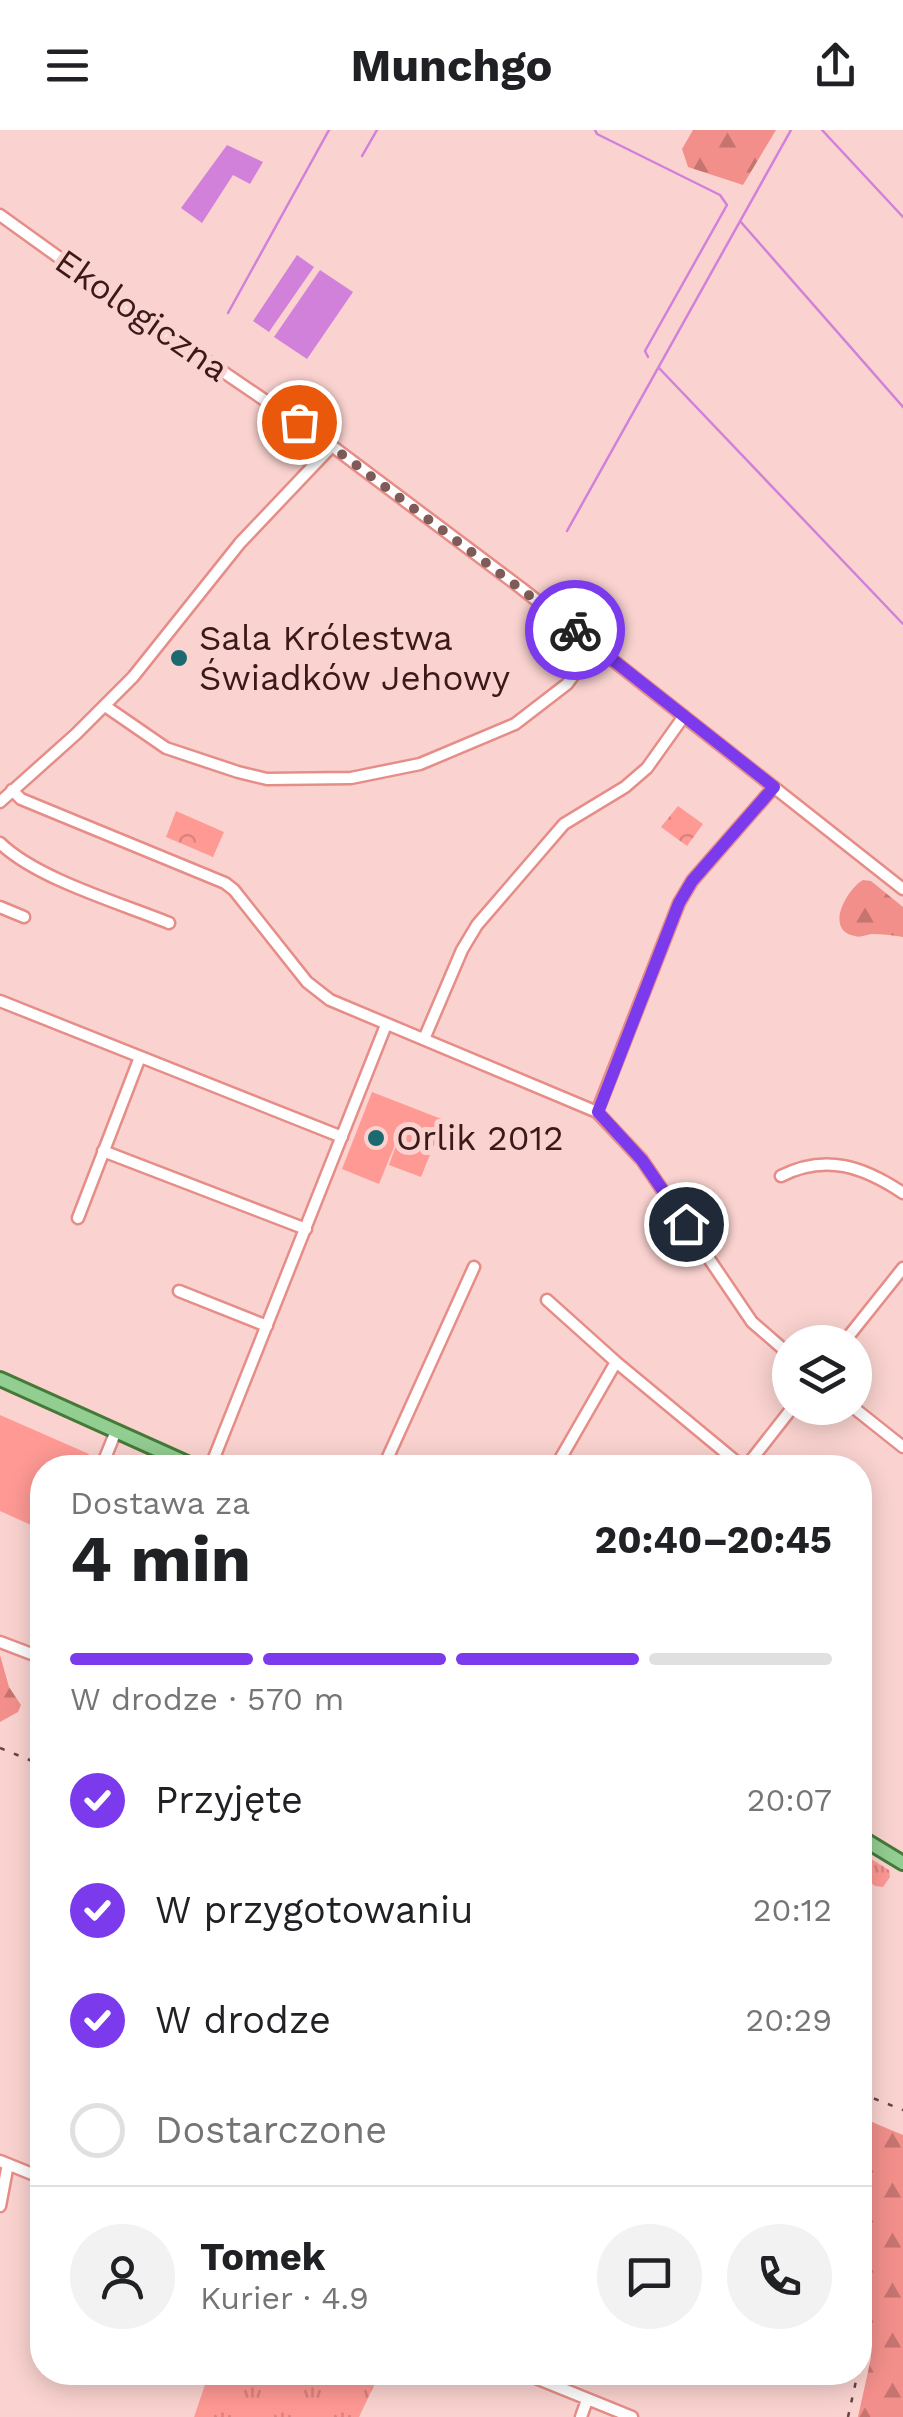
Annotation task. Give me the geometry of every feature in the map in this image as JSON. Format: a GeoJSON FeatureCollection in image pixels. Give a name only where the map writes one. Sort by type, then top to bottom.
{"type":"FeatureCollection","features":[{"type":"Feature","properties":{"kind":"main road"},"geometry":{"type":"LineString","coordinates":[[0,1378],[169,1455]]}},
{"type":"Feature","properties":{"kind":"main road"},"geometry":{"type":"LineString","coordinates":[[872,1844],[903,1863]]}},
{"type":"Feature","properties":{"kind":"street","name":"Ekologiczna"},"geometry":{"type":"LineString","coordinates":[[0,215],[332,446],[595,646],[903,889]]}},
{"type":"Feature","properties":{"kind":"street"},"geometry":{"type":"LineString","coordinates":[[0,802],[105,706],[143,665],[240,542],[332,446]]}},
{"type":"Feature","properties":{"kind":"street"},"geometry":{"type":"LineString","coordinates":[[105,706],[166,748],[238,772],[267,779],[351,778],[420,764],[502,732],[552,697],[595,646]]}},
{"type":"Feature","properties":{"kind":"street"},"geometry":{"type":"LineString","coordinates":[[424,1040],[476,926],[564,824],[647,768],[684,716]]}},
{"type":"Feature","properties":{"kind":"street"},"geometry":{"type":"LineString","coordinates":[[598,1112],[679,903],[692,881],[774,787]]}},
{"type":"Feature","properties":{"kind":"street"},"geometry":{"type":"LineString","coordinates":[[12,790],[21,799],[225,883],[314,990],[330,1000],[598,1112],[642,1160],[752,1322],[772,1339]]}},
{"type":"Feature","properties":{"kind":"street"},"geometry":{"type":"LineString","coordinates":[[0,843],[18,858],[78,887],[169,923]]}},
{"type":"Feature","properties":{"kind":"street"},"geometry":{"type":"LineString","coordinates":[[0,907],[24,917]]}},
{"type":"Feature","properties":{"kind":"street"},"geometry":{"type":"LineString","coordinates":[[0,1001],[342,1136]]}},
{"type":"Feature","properties":{"kind":"street"},"geometry":{"type":"LineString","coordinates":[[215,1455],[386,1025]]}},
{"type":"Feature","properties":{"kind":"street"},"geometry":{"type":"LineString","coordinates":[[78,1218],[140,1057]]}},
{"type":"Feature","properties":{"kind":"street"},"geometry":{"type":"LineString","coordinates":[[104,1152],[306,1228]]}},
{"type":"Feature","properties":{"kind":"street"},"geometry":{"type":"LineString","coordinates":[[781,1176],[814,1166],[846,1166],[868,1171],[903,1193]]}},
{"type":"Feature","properties":{"kind":"street"},"geometry":{"type":"LineString","coordinates":[[389,1455],[474,1267]]}},
{"type":"Feature","properties":{"kind":"street"},"geometry":{"type":"LineString","coordinates":[[858,1325],[903,1268]]}},
{"type":"Feature","properties":{"kind":"street"},"geometry":{"type":"LineString","coordinates":[[179,1290],[267,1326]]}},
{"type":"Feature","properties":{"kind":"street"},"geometry":{"type":"LineString","coordinates":[[547,1300],[729,1455]]}},
{"type":"Feature","properties":{"kind":"street"},"geometry":{"type":"LineString","coordinates":[[562,1455],[616,1362]]}},
{"type":"Feature","properties":{"kind":"street"},"geometry":{"type":"LineString","coordinates":[[872,1423],[903,1448]]}},
{"type":"Feature","properties":{"kind":"street"},"geometry":{"type":"LineString","coordinates":[[755,1455],[779,1425]]}},
{"type":"Feature","properties":{"kind":"street"},"geometry":{"type":"LineString","coordinates":[[106,1455],[116,1431]]}},
{"type":"Feature","properties":{"kind":"street"},"geometry":{"type":"LineString","coordinates":[[0,1642],[30,1653]]}},
{"type":"Feature","properties":{"kind":"street"},"geometry":{"type":"LineString","coordinates":[[0,2206],[4,2162],[30,2173]]}},
{"type":"Feature","properties":{"kind":"street"},"geometry":{"type":"LineString","coordinates":[[551,2385],[632,2417]]}},
{"type":"Feature","properties":{"kind":"street"},"geometry":{"type":"LineString","coordinates":[[581,2417],[587,2400]]}},
{"type":"Feature","properties":{"kind":"green space"},"geometry":{"type":"Polygon","coordinates":[[[693,130],[776,130],[743,185],[688,167],[682,149],[693,130]]]}},
{"type":"Feature","properties":{"kind":"green space"},"geometry":{"type":"Polygon","coordinates":[[[678,806],[703,824],[687,846],[661,827],[678,806]]]}},
{"type":"Feature","properties":{"kind":"green space"},"geometry":{"type":"Polygon","coordinates":[[[176,811],[224,832],[213,857],[166,837],[176,811]]]}},
{"type":"Feature","properties":{"kind":"green space"},"geometry":{"type":"Polygon","coordinates":[[[863,880],[871,881],[903,907],[903,937],[857,937],[841,926],[845,900],[863,880]]]}},
{"type":"Feature","properties":{"kind":"green space","name":"Orlik 2012"},"geometry":{"type":"Polygon","coordinates":[[[372,1092],[444,1120],[421,1177],[389,1165],[405,1120],[379,1184],[342,1169],[372,1092]]]}},
{"type":"Feature","properties":{"kind":"green space"},"geometry":{"type":"Polygon","coordinates":[[[0,1415],[89,1454],[30,1455],[30,1525],[0,1511],[0,1415]]]}},
{"type":"Feature","properties":{"kind":"green space"},"geometry":{"type":"Polygon","coordinates":[[[0,1655],[9,1687],[21,1705],[18,1712],[0,1722],[0,1655]]]}},
{"type":"Feature","properties":{"kind":"green space"},"geometry":{"type":"Polygon","coordinates":[[[872,1859],[889,1870],[890,1877],[883,1887],[875,1886],[872,1859]]]}},
{"type":"Feature","properties":{"kind":"green space"},"geometry":{"type":"Polygon","coordinates":[[[872,2122],[903,2135],[903,2417],[858,2417],[865,2385],[872,2385],[872,2122]]]}},
{"type":"Feature","properties":{"kind":"green space"},"geometry":{"type":"Polygon","coordinates":[[[205,2385],[374,2385],[359,2417],[194,2417],[205,2385]]]}},
{"type":"Feature","properties":{"kind":"shaded area"},"geometry":{"type":"Polygon","coordinates":[[[227,145],[263,162],[250,184],[233,175],[202,223],[181,208],[227,145]]]}},
{"type":"Feature","properties":{"kind":"shaded area"},"geometry":{"type":"Polygon","coordinates":[[[297,255],[314,267],[269,332],[253,321],[297,255]]]}},
{"type":"Feature","properties":{"kind":"shaded area"},"geometry":{"type":"Polygon","coordinates":[[[320,270],[353,292],[307,359],[274,337],[320,270]]]}},
{"type":"Feature","properties":{"kind":"waterway"},"geometry":{"type":"LineString","coordinates":[[228,313],[329,130]]}},
{"type":"Feature","properties":{"kind":"waterway"},"geometry":{"type":"LineString","coordinates":[[362,156],[377,130]]}},
{"type":"Feature","properties":{"kind":"waterway"},"geometry":{"type":"LineString","coordinates":[[595,130],[720,195],[727,205],[645,351],[648,357]]}},
{"type":"Feature","properties":{"kind":"waterway"},"geometry":{"type":"LineString","coordinates":[[567,531],[791,130]]}},
{"type":"Feature","properties":{"kind":"waterway"},"geometry":{"type":"LineString","coordinates":[[822,130],[903,217]]}},
{"type":"Feature","properties":{"kind":"waterway"},"geometry":{"type":"LineString","coordinates":[[740,221],[903,407]]}},
{"type":"Feature","properties":{"kind":"waterway"},"geometry":{"type":"LineString","coordinates":[[659,368],[903,624]]}},
{"type":"Feature","properties":{"kind":"railway"},"geometry":{"type":"LineString","coordinates":[[0,1748],[30,1760]]}},
{"type":"Feature","properties":{"kind":"railway"},"geometry":{"type":"LineString","coordinates":[[872,2098],[903,2110]]}},
{"type":"Feature","properties":{"kind":"railway"},"geometry":{"type":"LineString","coordinates":[[848,2417],[855,2385]]}},
{"type":"Feature","properties":{"kind":"way so far"},"geometry":{"type":"LineString","coordinates":[[299,422],[575,630]]}},
{"type":"Feature","properties":{"kind":"place","name":"Sala Królestwa Świadków Jehowy"},"geometry":{"type":"Point","coordinates":[179,658]}},
{"type":"Feature","properties":{"kind":"place","name":"Orlik 2012"},"geometry":{"type":"Point","coordinates":[376,1138]}},
{"type":"Feature","properties":{"kind":"route"},"geometry":{"type":"LineString","coordinates":[[575,630],[774,787],[692,881],[679,903],[598,1112],[642,1160],[686,1224]]}}]}
